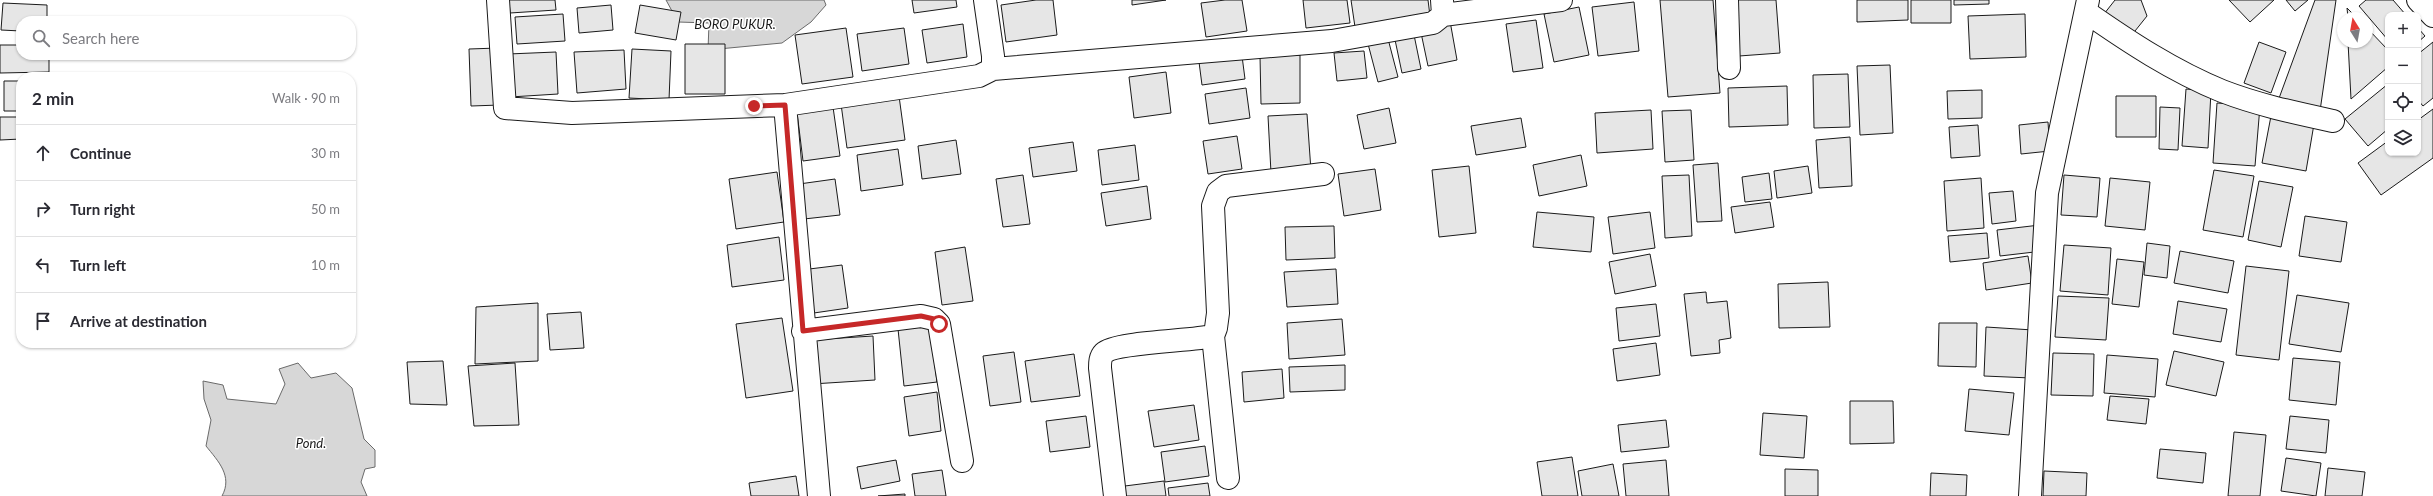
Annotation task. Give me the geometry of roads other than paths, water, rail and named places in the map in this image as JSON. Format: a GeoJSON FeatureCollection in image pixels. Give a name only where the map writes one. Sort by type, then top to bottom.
{"type":"FeatureCollection","features":[{"type":"Feature","properties":{"kind":"street"},"geometry":{"type":"LineString","coordinates":[[498,0],[505,108],[572,113],[785,105],[979,76],[993,69],[1332,41],[1433,23],[1442,7],[1561,0]]}},
{"type":"Feature","properties":{"kind":"street"},"geometry":{"type":"LineString","coordinates":[[984,0],[993,56],[993,69]]}},
{"type":"Feature","properties":{"kind":"street"},"geometry":{"type":"LineString","coordinates":[[1727,0],[1729,68]]}},
{"type":"Feature","properties":{"kind":"street"},"geometry":{"type":"LineString","coordinates":[[2418,0],[2433,16]]}},
{"type":"Feature","properties":{"kind":"street"},"geometry":{"type":"LineString","coordinates":[[2030,496],[2047,193],[2087,6],[2170,66],[2223,91],[2278,109],[2333,121]]}},
{"type":"Feature","properties":{"kind":"street"},"geometry":{"type":"LineString","coordinates":[[785,105],[818,496]]}},
{"type":"Feature","properties":{"kind":"street"},"geometry":{"type":"LineString","coordinates":[[1228,478],[1213,336],[1216,328],[1218,313],[1213,206],[1218,192],[1226,186],[1323,174]]}},
{"type":"Feature","properties":{"kind":"street"},"geometry":{"type":"LineString","coordinates":[[803,331],[921,316],[934,319],[939,324],[962,461]]}},
{"type":"Feature","properties":{"kind":"street"},"geometry":{"type":"LineString","coordinates":[[1115,496],[1100,368],[1100,360],[1104,353],[1119,347],[1213,336]]}},
{"type":"Feature","properties":{"kind":"water","name":"BORO PUKUR."},"geometry":{"type":"Polygon","coordinates":[[[666,0],[824,0],[826,5],[811,22],[782,43],[708,50],[709,23],[678,22],[666,0]]]}},
{"type":"Feature","properties":{"kind":"water","name":"Pond."},"geometry":{"type":"Polygon","coordinates":[[[298,363],[311,378],[336,373],[352,388],[364,439],[375,450],[375,467],[365,469],[361,482],[367,496],[222,496],[226,482],[225,475],[223,469],[206,446],[211,420],[204,399],[203,381],[223,385],[227,399],[276,404],[285,384],[279,369],[298,363]]]}}]}
